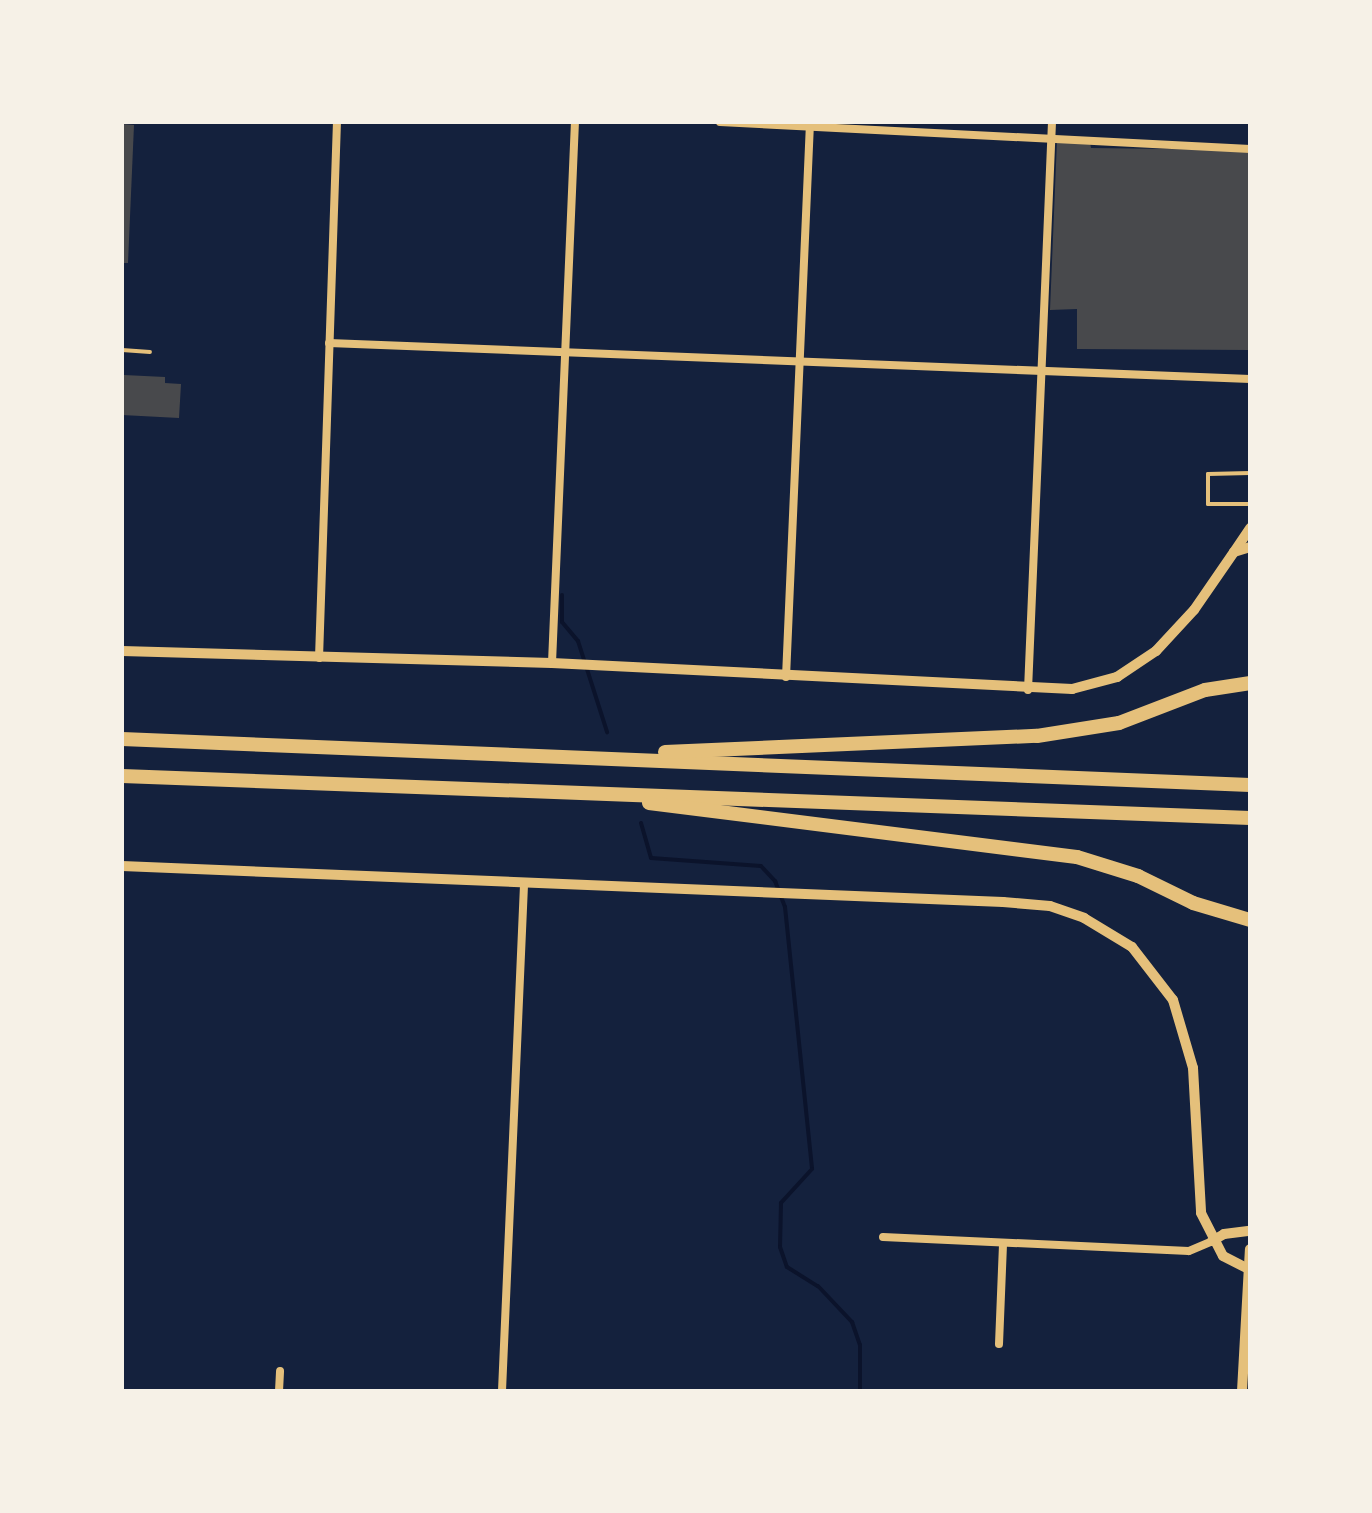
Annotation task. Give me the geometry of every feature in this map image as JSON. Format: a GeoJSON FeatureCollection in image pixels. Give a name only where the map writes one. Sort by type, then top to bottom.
{"type":"FeatureCollection","features":[{"type":"Feature","properties":{"kind":"highway"},"geometry":{"type":"LineString","coordinates":[[577,757],[1037,736],[1119,723],[1205,690],[1250,683]]}},
{"type":"Feature","properties":{"kind":"highway"},"geometry":{"type":"LineString","coordinates":[[122,731],[256,744]]}},
{"type":"Feature","properties":{"kind":"highway"},"geometry":{"type":"LineString","coordinates":[[122,739],[1250,785]]}},
{"type":"Feature","properties":{"kind":"highway"},"geometry":{"type":"LineString","coordinates":[[122,776],[1250,818]]}},
{"type":"Feature","properties":{"kind":"highway"},"geometry":{"type":"LineString","coordinates":[[561,792],[1077,857],[1250,920]]}},
{"type":"Feature","properties":{"kind":"street"},"geometry":{"type":"LineString","coordinates":[[319,658],[337,122]]}},
{"type":"Feature","properties":{"kind":"street"},"geometry":{"type":"LineString","coordinates":[[552,663],[575,122]]}},
{"type":"Feature","properties":{"kind":"street"},"geometry":{"type":"LineString","coordinates":[[720,122],[1052,136],[1250,149]]}},
{"type":"Feature","properties":{"kind":"street"},"geometry":{"type":"LineString","coordinates":[[1028,690],[1038,370],[1052,122]]}},
{"type":"Feature","properties":{"kind":"street"},"geometry":{"type":"LineString","coordinates":[[786,678],[810,124]]}},
{"type":"Feature","properties":{"kind":"street"},"geometry":{"type":"LineString","coordinates":[[329,343],[800,358],[1250,379]]}},
{"type":"Feature","properties":{"kind":"street"},"geometry":{"type":"LineString","coordinates":[[122,651],[606,665],[1028,690],[1092,684],[1141,662],[1194,610],[1250,528]]}},
{"type":"Feature","properties":{"kind":"street"},"geometry":{"type":"LineString","coordinates":[[1234,552],[1250,547]]}},
{"type":"Feature","properties":{"kind":"street"},"geometry":{"type":"LineString","coordinates":[[122,866],[1050,906],[1084,918],[1132,947],[1164,984],[1189,1042],[1195,1192],[1212,1241],[1223,1256],[1249,1270]]}},
{"type":"Feature","properties":{"kind":"street"},"geometry":{"type":"LineString","coordinates":[[502,1391],[524,885]]}},
{"type":"Feature","properties":{"kind":"street"},"geometry":{"type":"LineString","coordinates":[[883,1237],[1189,1251],[1224,1234],[1250,1231]]}},
{"type":"Feature","properties":{"kind":"street"},"geometry":{"type":"LineString","coordinates":[[999,1344],[1003,1244]]}},
{"type":"Feature","properties":{"kind":"street"},"geometry":{"type":"LineString","coordinates":[[1242,1391],[1250,1249]]}},
{"type":"Feature","properties":{"kind":"street"},"geometry":{"type":"LineString","coordinates":[[279,1391],[280,1371]]}},
{"type":"Feature","properties":{"kind":"lane"},"geometry":{"type":"LineString","coordinates":[[122,350],[150,352]]}},
{"type":"Feature","properties":{"kind":"lane"},"geometry":{"type":"LineString","coordinates":[[1250,473],[1208,474],[1208,504],[1250,504]]}},
{"type":"Feature","properties":{"kind":"building"},"geometry":{"type":"Polygon","coordinates":[[[122,124],[134,125],[128,263],[122,263],[122,124]]]}},
{"type":"Feature","properties":{"kind":"building"},"geometry":{"type":"Polygon","coordinates":[[[1057,140],[1090,142],[1091,148],[1250,150],[1250,350],[1077,349],[1077,309],[1050,310],[1057,140]]]}},
{"type":"Feature","properties":{"kind":"building"},"geometry":{"type":"Polygon","coordinates":[[[124,375],[165,377],[165,383],[181,384],[179,418],[122,415],[124,375]]]}},
{"type":"Feature","properties":{"kind":"waterway"},"geometry":{"type":"LineString","coordinates":[[562,595],[562,622],[578,641],[607,732]]}},
{"type":"Feature","properties":{"kind":"waterway"},"geometry":{"type":"LineString","coordinates":[[641,823],[651,858],[761,866],[775,881],[785,907],[812,1169],[781,1203],[780,1247],[787,1267],[818,1286],[852,1322],[860,1345],[860,1391]]}}]}
